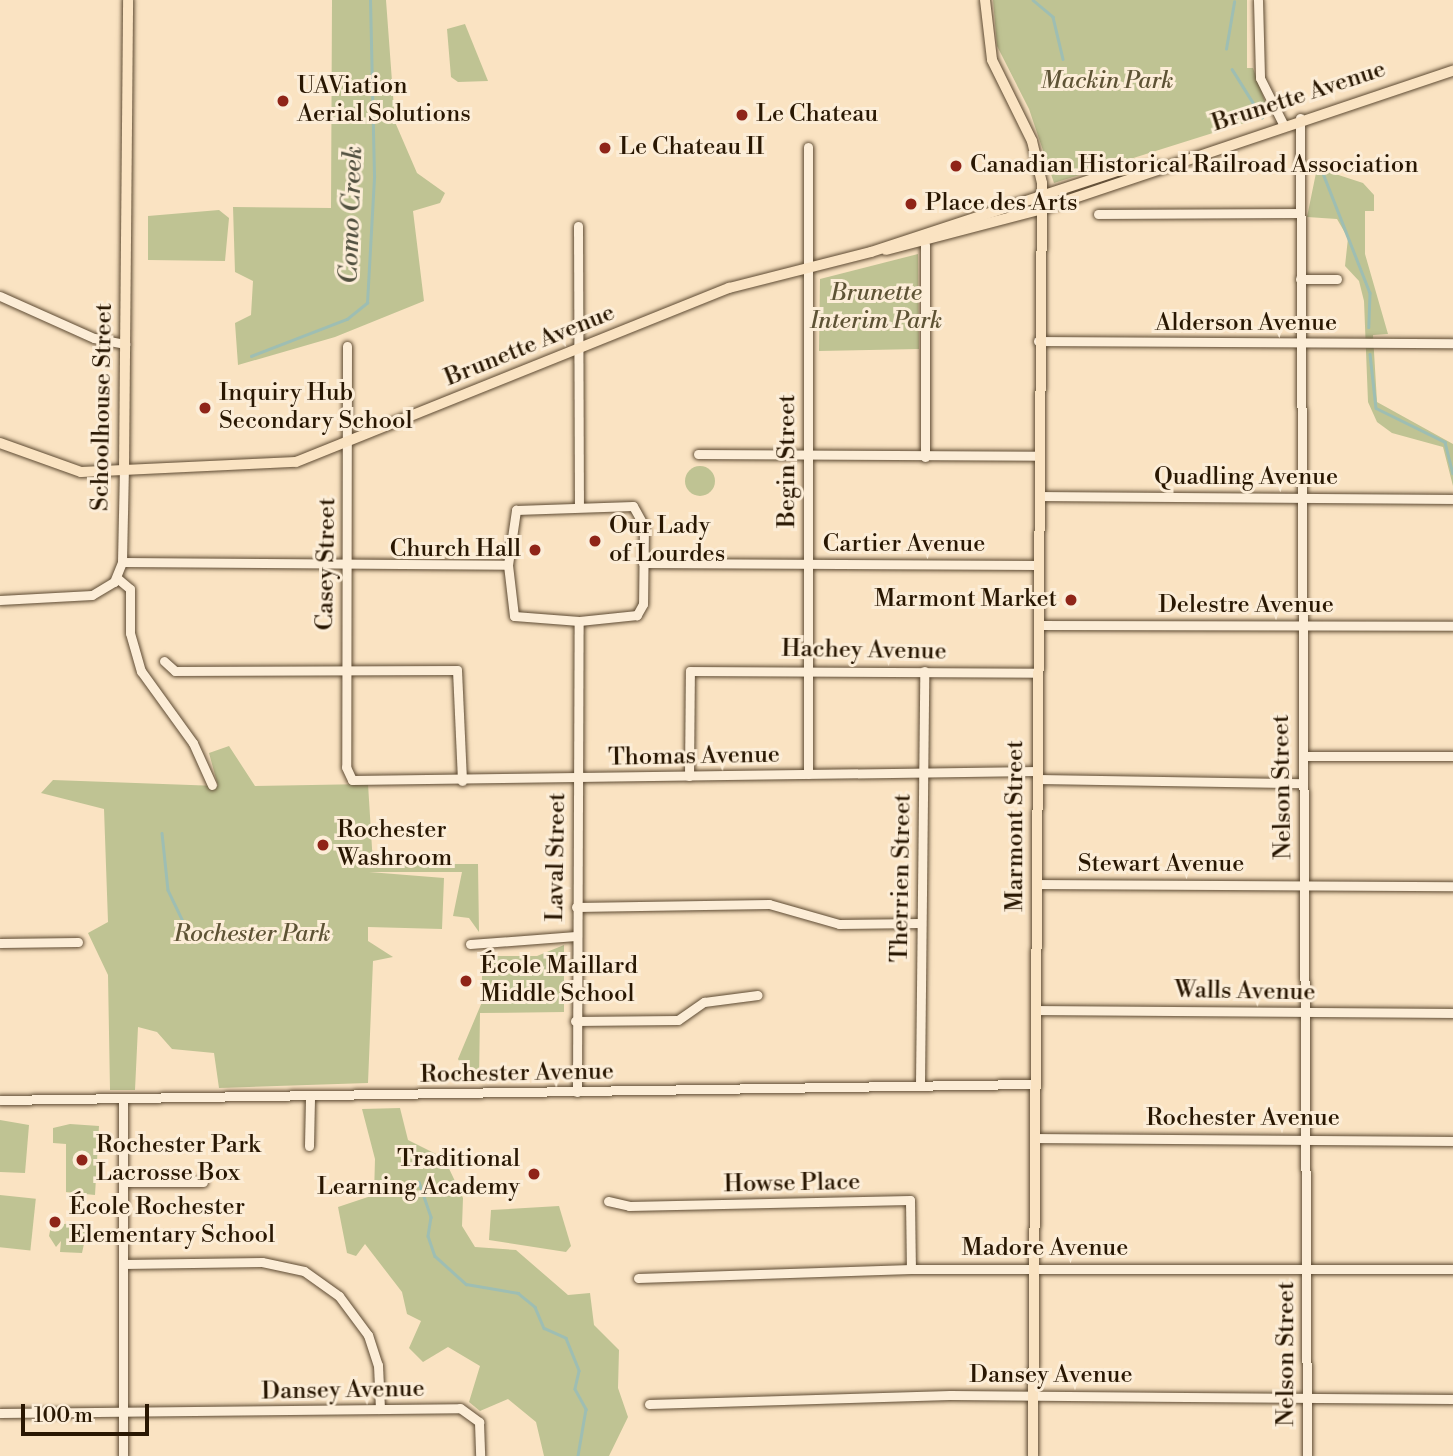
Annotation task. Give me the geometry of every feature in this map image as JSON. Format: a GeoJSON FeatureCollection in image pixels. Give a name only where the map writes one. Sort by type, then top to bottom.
{"type":"FeatureCollection","features":[{"type":"Feature","properties":{"kind":"main road","name":"Schoolhouse Street"},"geometry":{"type":"LineString","coordinates":[[124,470],[128,0]]}},
{"type":"Feature","properties":{"kind":"main road","name":"Marmont Street"},"geometry":{"type":"LineString","coordinates":[[985,0],[992,60],[1032,141],[1041,196],[1033,1456]]}},
{"type":"Feature","properties":{"kind":"main road","name":"Brunette Avenue"},"geometry":{"type":"LineString","coordinates":[[871,252],[925,245],[1039,210],[1300,118],[1453,71]]}},
{"type":"Feature","properties":{"kind":"main road","name":"Brunette Avenue"},"geometry":{"type":"LineString","coordinates":[[0,443],[62,469],[124,470],[282,464],[348,443],[717,292],[871,252],[1118,171],[1158,166]]}},
{"type":"Feature","properties":{"kind":"street"},"geometry":{"type":"LineString","coordinates":[[1258,0],[1260,78],[1283,124]]}},
{"type":"Feature","properties":{"kind":"street","name":"Nelson Street"},"geometry":{"type":"LineString","coordinates":[[1300,118],[1298,213],[1307,1456]]}},
{"type":"Feature","properties":{"kind":"street","name":"Begin Street"},"geometry":{"type":"LineString","coordinates":[[808,147],[808,774]]}},
{"type":"Feature","properties":{"kind":"street"},"geometry":{"type":"LineString","coordinates":[[1098,214],[1298,213]]}},
{"type":"Feature","properties":{"kind":"street"},"geometry":{"type":"LineString","coordinates":[[578,226],[579,506]]}},
{"type":"Feature","properties":{"kind":"street"},"geometry":{"type":"LineString","coordinates":[[925,245],[925,457]]}},
{"type":"Feature","properties":{"kind":"street"},"geometry":{"type":"LineString","coordinates":[[1300,279],[1337,279]]}},
{"type":"Feature","properties":{"kind":"street"},"geometry":{"type":"LineString","coordinates":[[0,296],[94,338],[125,344]]}},
{"type":"Feature","properties":{"kind":"street","name":"Alderson Avenue"},"geometry":{"type":"LineString","coordinates":[[1038,341],[1453,343]]}},
{"type":"Feature","properties":{"kind":"street","name":"Casey Street"},"geometry":{"type":"LineString","coordinates":[[347,346],[346,770],[352,780]]}},
{"type":"Feature","properties":{"kind":"street"},"geometry":{"type":"LineString","coordinates":[[698,454],[1038,456]]}},
{"type":"Feature","properties":{"kind":"street","name":"Schoolhouse Street"},"geometry":{"type":"LineString","coordinates":[[117,578],[122,562],[124,470]]}},
{"type":"Feature","properties":{"kind":"street","name":"Quadling Avenue"},"geometry":{"type":"LineString","coordinates":[[1038,496],[1453,499]]}},
{"type":"Feature","properties":{"kind":"street"},"geometry":{"type":"LineString","coordinates":[[579,506],[640,510],[643,563],[643,604],[637,615],[579,621],[514,616],[508,565],[516,510],[579,506]]}},
{"type":"Feature","properties":{"kind":"street"},"geometry":{"type":"LineString","coordinates":[[122,562],[508,565]]}},
{"type":"Feature","properties":{"kind":"street","name":"Cartier Avenue"},"geometry":{"type":"LineString","coordinates":[[643,563],[1039,565]]}},
{"type":"Feature","properties":{"kind":"street"},"geometry":{"type":"LineString","coordinates":[[0,600],[92,595],[117,578],[130,589],[132,642],[141,671],[193,743],[212,785]]}},
{"type":"Feature","properties":{"kind":"street","name":"Laval Street"},"geometry":{"type":"LineString","coordinates":[[577,1092],[575,1021],[579,621]]}},
{"type":"Feature","properties":{"kind":"street","name":"Delestre Avenue"},"geometry":{"type":"LineString","coordinates":[[1038,625],[1453,626]]}},
{"type":"Feature","properties":{"kind":"street"},"geometry":{"type":"LineString","coordinates":[[164,661],[175,671],[345,668],[460,673],[462,781]]}},
{"type":"Feature","properties":{"kind":"street","name":"Hachey Avenue"},"geometry":{"type":"LineString","coordinates":[[689,776],[690,671],[1038,673]]}},
{"type":"Feature","properties":{"kind":"street","name":"Therrien Street"},"geometry":{"type":"LineString","coordinates":[[920,1085],[925,671]]}},
{"type":"Feature","properties":{"kind":"street"},"geometry":{"type":"LineString","coordinates":[[1303,756],[1453,756]]}},
{"type":"Feature","properties":{"kind":"street","name":"Thomas Avenue"},"geometry":{"type":"LineString","coordinates":[[352,780],[462,781],[924,773],[1303,783]]}},
{"type":"Feature","properties":{"kind":"street","name":"Stewart Avenue"},"geometry":{"type":"LineString","coordinates":[[1036,884],[1453,886]]}},
{"type":"Feature","properties":{"kind":"street"},"geometry":{"type":"LineString","coordinates":[[576,906],[769,904],[839,924],[920,923]]}},
{"type":"Feature","properties":{"kind":"street"},"geometry":{"type":"LineString","coordinates":[[470,944],[481,938],[576,936]]}},
{"type":"Feature","properties":{"kind":"street"},"geometry":{"type":"LineString","coordinates":[[0,943],[78,942]]}},
{"type":"Feature","properties":{"kind":"street"},"geometry":{"type":"LineString","coordinates":[[575,1021],[678,1020],[704,1002],[758,995]]}},
{"type":"Feature","properties":{"kind":"street","name":"Walls Avenue"},"geometry":{"type":"LineString","coordinates":[[1036,1010],[1453,1013]]}},
{"type":"Feature","properties":{"kind":"street","name":"Rochester Avenue"},"geometry":{"type":"LineString","coordinates":[[0,1100],[123,1101],[1035,1084]]}},
{"type":"Feature","properties":{"kind":"street"},"geometry":{"type":"LineString","coordinates":[[309,1146],[310,1097]]}},
{"type":"Feature","properties":{"kind":"street"},"geometry":{"type":"LineString","coordinates":[[123,1101],[123,1456]]}},
{"type":"Feature","properties":{"kind":"street","name":"Rochester Avenue"},"geometry":{"type":"LineString","coordinates":[[1034,1138],[1453,1141]]}},
{"type":"Feature","properties":{"kind":"street"},"geometry":{"type":"LineString","coordinates":[[123,1182],[203,1182]]}},
{"type":"Feature","properties":{"kind":"street","name":"Howse Place"},"geometry":{"type":"LineString","coordinates":[[608,1201],[629,1206],[910,1200],[911,1269]]}},
{"type":"Feature","properties":{"kind":"street"},"geometry":{"type":"LineString","coordinates":[[124,1264],[261,1262],[312,1276],[339,1296],[368,1335],[378,1365],[380,1409]]}},
{"type":"Feature","properties":{"kind":"street","name":"Madore Avenue"},"geometry":{"type":"LineString","coordinates":[[638,1278],[911,1269],[1453,1269]]}},
{"type":"Feature","properties":{"kind":"street","name":"Dansey Avenue"},"geometry":{"type":"LineString","coordinates":[[649,1404],[1033,1395],[1453,1399]]}},
{"type":"Feature","properties":{"kind":"street","name":"Dansey Avenue"},"geometry":{"type":"LineString","coordinates":[[0,1413],[460,1408],[474,1414],[480,1456]]}},
{"type":"Feature","properties":{"kind":"green space"},"geometry":{"type":"Polygon","coordinates":[[[332,0],[386,0],[395,122],[417,173],[445,193],[440,203],[413,211],[424,301],[335,337],[238,365],[235,323],[251,315],[253,281],[235,272],[233,207],[331,208],[332,0]]]}},
{"type":"Feature","properties":{"kind":"green space","name":"Mackin Park"},"geometry":{"type":"Polygon","coordinates":[[[993,0],[1247,0],[1247,68],[1253,68],[1270,115],[1054,183],[1029,109],[997,46],[993,0]]]}},
{"type":"Feature","properties":{"kind":"green space"},"geometry":{"type":"Polygon","coordinates":[[[465,24],[488,81],[458,82],[451,77],[447,29],[465,24]]]}},
{"type":"Feature","properties":{"kind":"green space"},"geometry":{"type":"Polygon","coordinates":[[[1317,168],[1363,183],[1374,195],[1374,211],[1365,211],[1365,254],[1388,334],[1373,335],[1377,402],[1453,444],[1453,486],[1443,447],[1392,433],[1377,422],[1368,402],[1364,301],[1359,281],[1345,266],[1348,238],[1337,219],[1307,217],[1317,168]]]}},
{"type":"Feature","properties":{"kind":"green space"},"geometry":{"type":"Polygon","coordinates":[[[219,210],[229,218],[225,261],[148,260],[148,216],[219,210]]]}},
{"type":"Feature","properties":{"kind":"green space","name":"Brunette Interim Park"},"geometry":{"type":"Polygon","coordinates":[[[918,254],[919,349],[819,351],[820,279],[918,254]]]}},
{"type":"Feature","properties":{"kind":"green space"},"geometry":{"type":"Polygon","coordinates":[[[700,466],[711,470],[715,481],[711,492],[700,496],[689,492],[685,481],[689,470],[700,466]]]}},
{"type":"Feature","properties":{"kind":"green space","name":"Rochester Park"},"geometry":{"type":"Polygon","coordinates":[[[229,746],[255,786],[368,784],[373,864],[478,864],[479,932],[469,918],[453,916],[462,872],[369,872],[444,878],[442,929],[368,927],[368,941],[393,957],[373,961],[368,1083],[219,1088],[214,1053],[172,1049],[157,1032],[138,1027],[135,1090],[110,1090],[108,975],[88,933],[108,922],[104,809],[41,793],[53,780],[218,786],[209,753],[229,746]]]}},
{"type":"Feature","properties":{"kind":"green space"},"geometry":{"type":"Polygon","coordinates":[[[564,945],[564,1012],[480,1013],[479,1081],[470,1081],[458,1059],[482,1002],[482,956],[537,956],[564,945]]]}},
{"type":"Feature","properties":{"kind":"green space"},"geometry":{"type":"Polygon","coordinates":[[[400,1108],[408,1140],[444,1158],[463,1198],[462,1226],[475,1247],[516,1250],[568,1295],[590,1293],[594,1325],[619,1350],[618,1388],[628,1417],[609,1456],[544,1456],[536,1422],[508,1399],[480,1411],[469,1402],[480,1366],[448,1347],[423,1362],[409,1348],[421,1321],[407,1314],[402,1292],[365,1244],[356,1256],[347,1253],[338,1207],[374,1195],[375,1159],[362,1109],[400,1108]]]}},
{"type":"Feature","properties":{"kind":"green space"},"geometry":{"type":"Polygon","coordinates":[[[0,1120],[29,1125],[25,1173],[0,1172],[0,1120]]]}},
{"type":"Feature","properties":{"kind":"green space","name":"Rochester Park Lacrosse Box"},"geometry":{"type":"Polygon","coordinates":[[[70,1124],[99,1126],[95,1195],[66,1192],[66,1144],[53,1143],[53,1128],[70,1124]]]}},
{"type":"Feature","properties":{"kind":"green space"},"geometry":{"type":"Polygon","coordinates":[[[0,1195],[36,1199],[30,1250],[0,1247],[0,1195]]]}},
{"type":"Feature","properties":{"kind":"green space"},"geometry":{"type":"Polygon","coordinates":[[[559,1206],[571,1246],[566,1252],[489,1240],[491,1210],[559,1206]]]}},
{"type":"Feature","properties":{"kind":"green space"},"geometry":{"type":"Polygon","coordinates":[[[78,1222],[87,1230],[82,1253],[60,1252],[61,1241],[56,1247],[49,1236],[51,1226],[78,1222]]]}},
{"type":"Feature","properties":{"kind":"waterway","name":"Como Creek"},"geometry":{"type":"LineString","coordinates":[[251,356],[347,319],[367,303],[374,176],[370,0]]}},
{"type":"Feature","properties":{"kind":"waterway"},"geometry":{"type":"LineString","coordinates":[[1033,0],[1053,17],[1063,59]]}},
{"type":"Feature","properties":{"kind":"waterway"},"geometry":{"type":"LineString","coordinates":[[1226,49],[1234,2]]}},
{"type":"Feature","properties":{"kind":"waterway"},"geometry":{"type":"LineString","coordinates":[[1232,69],[1262,117]]}},
{"type":"Feature","properties":{"kind":"waterway"},"geometry":{"type":"LineString","coordinates":[[1312,161],[1321,168],[1370,293],[1369,327]]}},
{"type":"Feature","properties":{"kind":"waterway"},"geometry":{"type":"LineString","coordinates":[[1370,354],[1376,408],[1445,442],[1453,473]]}},
{"type":"Feature","properties":{"kind":"waterway","name":"Como Creek"},"geometry":{"type":"LineString","coordinates":[[162,833],[168,890],[191,938]]}},
{"type":"Feature","properties":{"kind":"waterway","name":"Como Creek"},"geometry":{"type":"LineString","coordinates":[[419,1182],[431,1217],[428,1236],[435,1256],[466,1284],[518,1293],[535,1307],[544,1328],[566,1338],[579,1371],[575,1389],[586,1409],[578,1456]]}},
{"type":"Feature","properties":{"kind":"place","name":"UAViation Aerial Solutions"},"geometry":{"type":"Point","coordinates":[283,101]}},
{"type":"Feature","properties":{"kind":"place","name":"Le Chateau"},"geometry":{"type":"Point","coordinates":[742,115]}},
{"type":"Feature","properties":{"kind":"place","name":"Le Chateau II"},"geometry":{"type":"Point","coordinates":[605,148]}},
{"type":"Feature","properties":{"kind":"place","name":"Canadian Historical Railroad Association"},"geometry":{"type":"Point","coordinates":[956,166]}},
{"type":"Feature","properties":{"kind":"place","name":"Place des Arts"},"geometry":{"type":"Point","coordinates":[911,204]}},
{"type":"Feature","properties":{"kind":"place","name":"Inquiry Hub Secondary School"},"geometry":{"type":"Point","coordinates":[205,408]}},
{"type":"Feature","properties":{"kind":"place","name":"Our Lady of Lourdes"},"geometry":{"type":"Point","coordinates":[595,541]}},
{"type":"Feature","properties":{"kind":"place","name":"Church Hall"},"geometry":{"type":"Point","coordinates":[535,550]}},
{"type":"Feature","properties":{"kind":"place","name":"Marmont Market"},"geometry":{"type":"Point","coordinates":[1071,600]}},
{"type":"Feature","properties":{"kind":"place","name":"Rochester Washroom"},"geometry":{"type":"Point","coordinates":[323,845]}},
{"type":"Feature","properties":{"kind":"place","name":"École Maillard Middle School"},"geometry":{"type":"Point","coordinates":[466,981]}},
{"type":"Feature","properties":{"kind":"place","name":"Rochester Park Lacrosse Box"},"geometry":{"type":"Point","coordinates":[82,1160]}},
{"type":"Feature","properties":{"kind":"place","name":"Traditional Learning Academy"},"geometry":{"type":"Point","coordinates":[534,1174]}},
{"type":"Feature","properties":{"kind":"place","name":"École Rochester Elementary School"},"geometry":{"type":"Point","coordinates":[55,1222]}}]}
